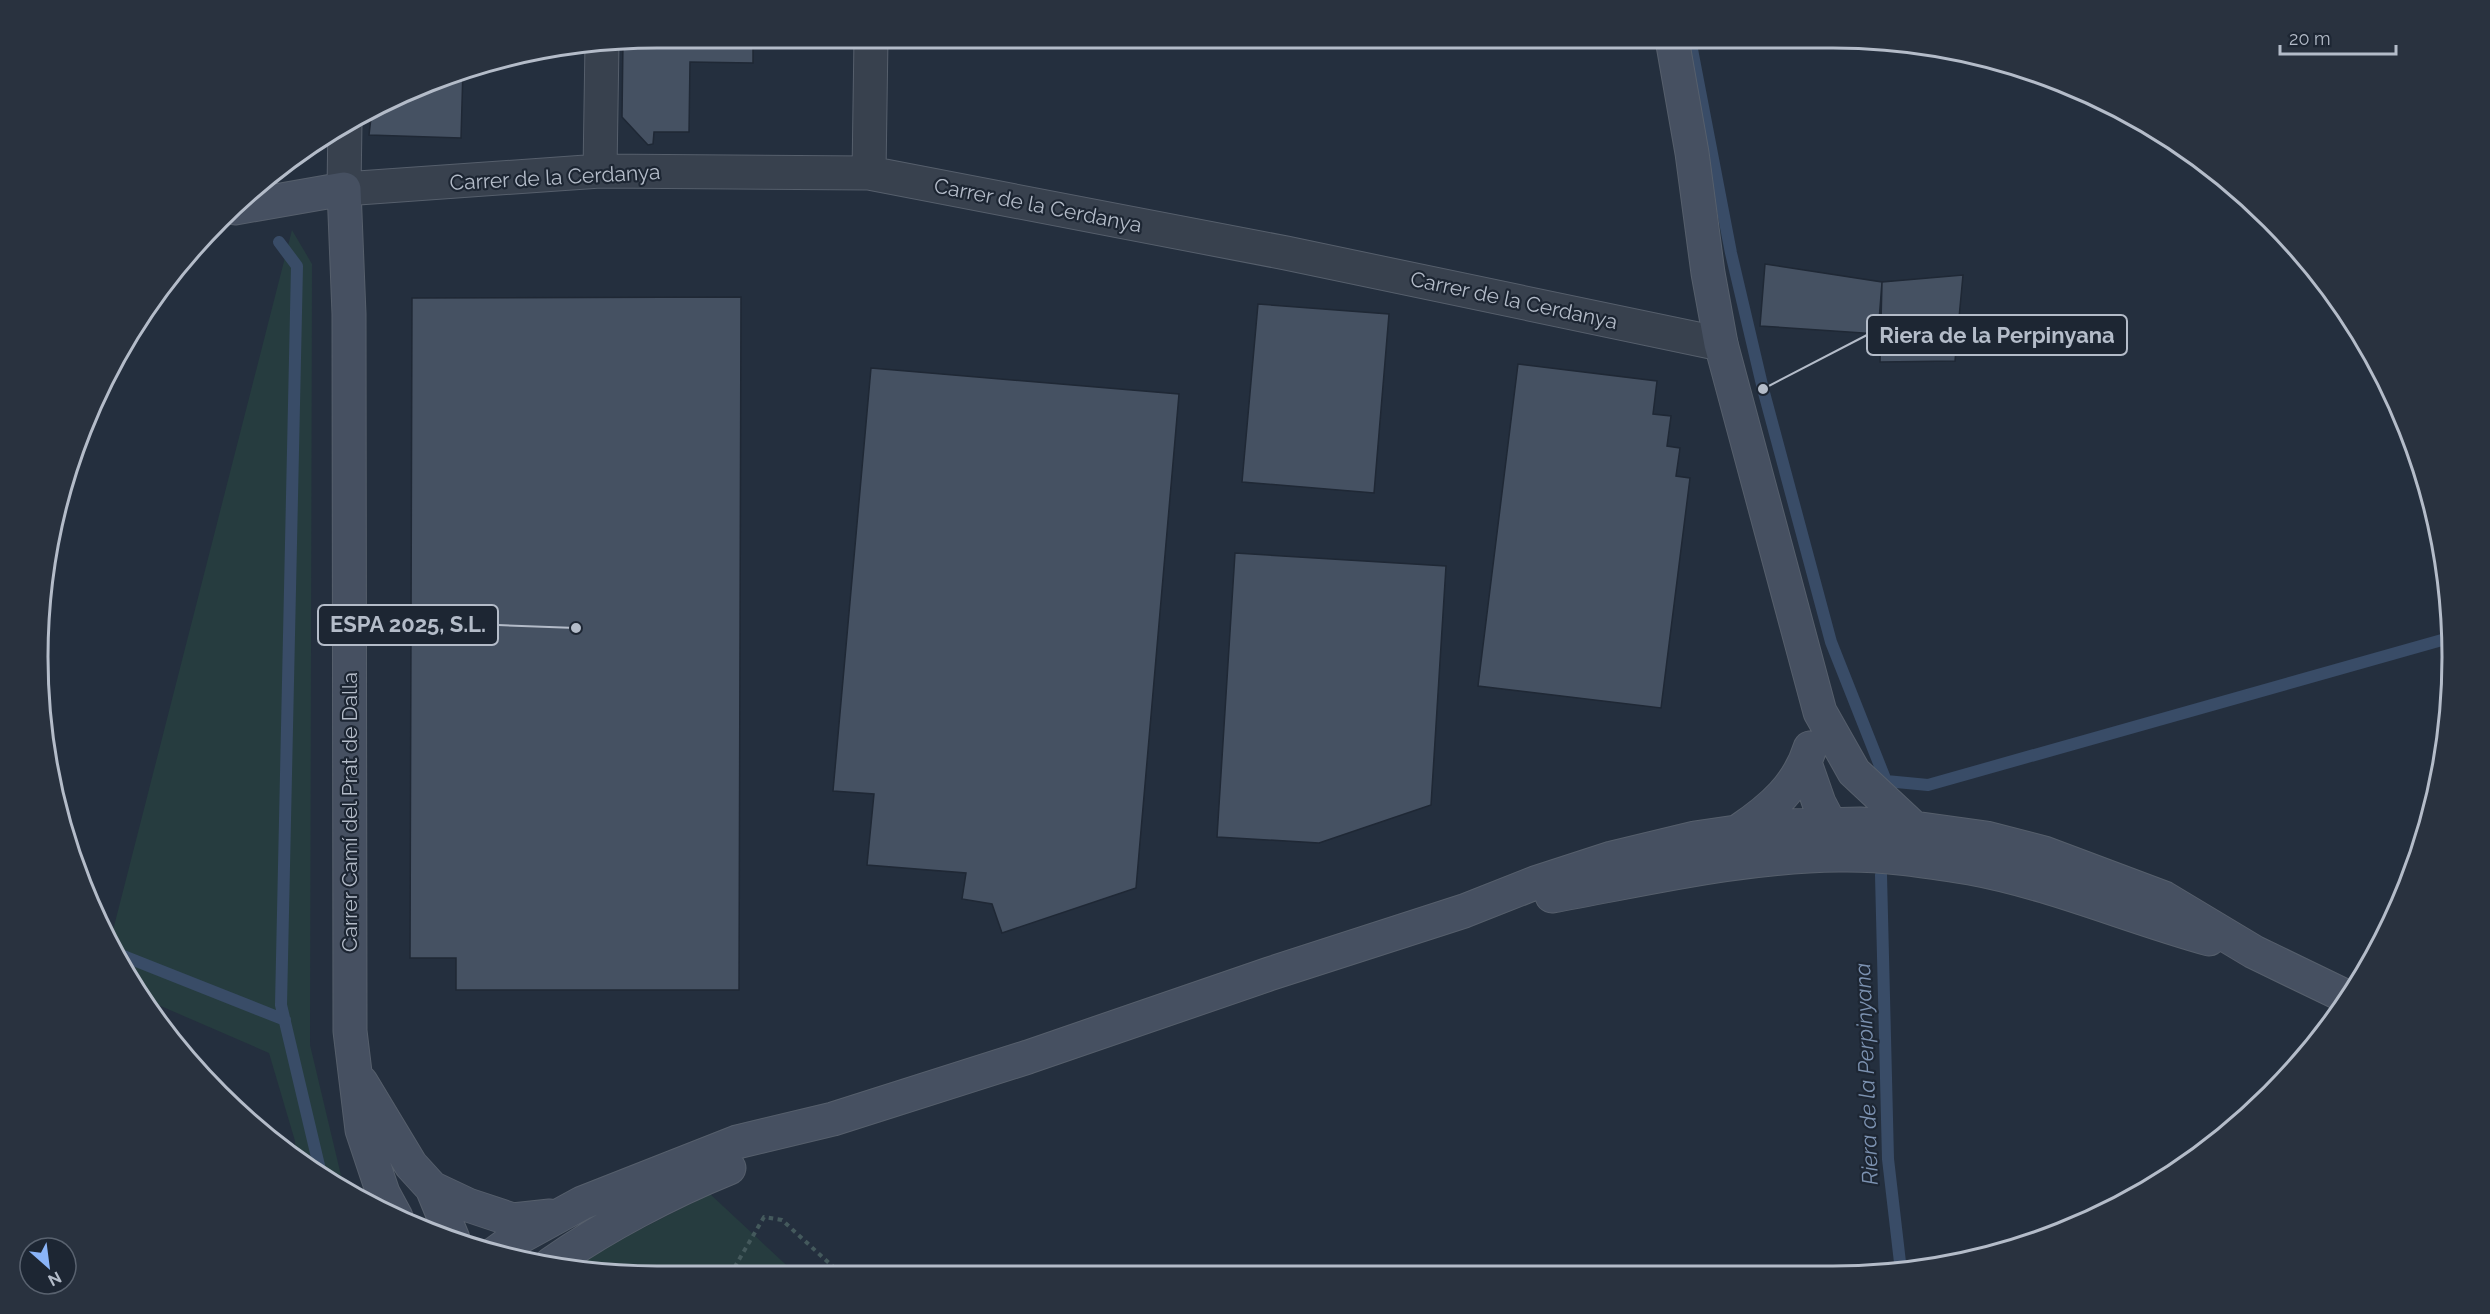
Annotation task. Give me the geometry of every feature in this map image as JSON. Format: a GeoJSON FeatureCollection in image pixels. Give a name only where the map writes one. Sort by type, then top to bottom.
{"type":"FeatureCollection","features":[{"type":"Feature","properties":{"kind":"street"},"geometry":{"type":"LineString","coordinates":[[869,173],[871,48]]}},
{"type":"Feature","properties":{"kind":"street"},"geometry":{"type":"LineString","coordinates":[[1674,48],[1721,344],[1820,712],[1854,772],[1914,828]]}},
{"type":"Feature","properties":{"kind":"street"},"geometry":{"type":"LineString","coordinates":[[600,171],[602,51]]}},
{"type":"Feature","properties":{"kind":"street"},"geometry":{"type":"LineString","coordinates":[[248,206],[344,189],[345,135]]}},
{"type":"Feature","properties":{"kind":"street","name":"Carrer de la Cerdanya"},"geometry":{"type":"LineString","coordinates":[[344,189],[600,171],[869,173],[1320,260],[1721,344]]}},
{"type":"Feature","properties":{"kind":"street","name":"Carrer Camí del Prat de Dalla"},"geometry":{"type":"LineString","coordinates":[[344,189],[349,314],[350,1031],[362,1130],[389,1203]]}},
{"type":"Feature","properties":{"kind":"street"},"geometry":{"type":"LineString","coordinates":[[1736,832],[1766,812],[1787,793],[1805,763],[1820,712]]}},
{"type":"Feature","properties":{"kind":"street"},"geometry":{"type":"LineString","coordinates":[[1805,763],[1819,803],[1830,824],[1867,841],[1969,852],[2029,867],[2056,891]]}},
{"type":"Feature","properties":{"kind":"street"},"geometry":{"type":"LineString","coordinates":[[1668,874],[1718,850],[1795,840],[1830,824],[1846,795],[1854,772]]}},
{"type":"Feature","properties":{"kind":"street"},"geometry":{"type":"LineString","coordinates":[[505,1246],[582,1203],[737,1142],[833,1119],[1028,1058],[1269,974],[1464,911],[1535,883],[1612,858],[1695,838],[1736,832],[1785,826],[1830,824],[1914,828],[1986,838],[2044,853],[2164,898],[2254,952],[2340,994]]}},
{"type":"Feature","properties":{"kind":"street"},"geometry":{"type":"LineString","coordinates":[[1464,911],[1668,874],[1786,858],[1840,855],[1896,858],[1970,868],[2056,891],[2181,932],[2254,952]]}},
{"type":"Feature","properties":{"kind":"street"},"geometry":{"type":"LineString","coordinates":[[356,1076],[411,1165],[432,1188],[449,1229]]}},
{"type":"Feature","properties":{"kind":"street"},"geometry":{"type":"LineString","coordinates":[[561,1258],[633,1215],[700,1180],[776,1149],[833,1119]]}},
{"type":"Feature","properties":{"kind":"street"},"geometry":{"type":"LineString","coordinates":[[432,1188],[468,1205],[513,1220],[561,1215]]}},
{"type":"Feature","properties":{"kind":"street"},"geometry":{"type":"LineString","coordinates":[[536,1253],[583,1227],[633,1215]]}},
{"type":"Feature","properties":{"kind":"path"},"geometry":{"type":"LineString","coordinates":[[735,1266],[764,1217],[782,1220],[831,1266]]}},
{"type":"Feature","properties":{"kind":"green space"},"geometry":{"type":"Polygon","coordinates":[[[292,230],[312,264],[310,1045],[341,1177],[295,1146],[269,1053],[158,1005],[130,962],[113,930],[292,230]]]}},
{"type":"Feature","properties":{"kind":"green space"},"geometry":{"type":"Polygon","coordinates":[[[710,1194],[787,1266],[657,1266],[583,1262],[710,1194]]]}},
{"type":"Feature","properties":{"kind":"building"},"geometry":{"type":"Polygon","coordinates":[[[753,48],[753,63],[690,62],[689,132],[654,132],[653,144],[648,145],[622,117],[623,49],[753,48]]]}},
{"type":"Feature","properties":{"kind":"building"},"geometry":{"type":"Polygon","coordinates":[[[463,80],[461,138],[369,135],[371,120],[424,94],[463,80]]]}},
{"type":"Feature","properties":{"kind":"building"},"geometry":{"type":"Polygon","coordinates":[[[1765,264],[1882,282],[1878,334],[1760,326],[1765,264]]]}},
{"type":"Feature","properties":{"kind":"building"},"geometry":{"type":"Polygon","coordinates":[[[1963,275],[1955,361],[1880,362],[1882,282],[1963,275]]]}},
{"type":"Feature","properties":{"kind":"building"},"geometry":{"type":"Polygon","coordinates":[[[741,297],[739,990],[456,990],[456,958],[410,958],[412,298],[741,297]]]}},
{"type":"Feature","properties":{"kind":"building"},"geometry":{"type":"Polygon","coordinates":[[[1258,304],[1389,314],[1374,493],[1242,482],[1258,304]]]}},
{"type":"Feature","properties":{"kind":"building"},"geometry":{"type":"Polygon","coordinates":[[[1518,364],[1657,381],[1653,414],[1671,416],[1667,446],[1680,448],[1676,476],[1690,478],[1661,708],[1478,686],[1518,364]]]}},
{"type":"Feature","properties":{"kind":"building"},"geometry":{"type":"Polygon","coordinates":[[[871,368],[1179,394],[1136,888],[1002,933],[992,904],[962,899],[966,873],[867,865],[874,794],[833,791],[871,368]]]}},
{"type":"Feature","properties":{"kind":"building"},"geometry":{"type":"Polygon","coordinates":[[[1235,553],[1446,566],[1431,805],[1319,843],[1217,837],[1235,553]]]}},
{"type":"Feature","properties":{"kind":"waterway","name":"Riera de la Perpinyana"},"geometry":{"type":"LineString","coordinates":[[1692,48],[1731,253],[1763,389],[1831,642],[1886,781],[1928,785],[2442,640]]}},
{"type":"Feature","properties":{"kind":"waterway"},"geometry":{"type":"LineString","coordinates":[[279,242],[297,266],[281,1005],[318,1162]]}},
{"type":"Feature","properties":{"kind":"waterway","name":"Riera de la Perpinyana"},"geometry":{"type":"LineString","coordinates":[[1881,875],[1888,1159],[1900,1262]]}},
{"type":"Feature","properties":{"kind":"waterway"},"geometry":{"type":"LineString","coordinates":[[128,958],[285,1020]]}},
{"type":"Feature","properties":{"kind":"place","name":"Riera de la Perpinyana"},"geometry":{"type":"Point","coordinates":[1763,389]}},
{"type":"Feature","properties":{"kind":"place","name":"ESPA 2025, S.L."},"geometry":{"type":"Point","coordinates":[576,628]}}]}
